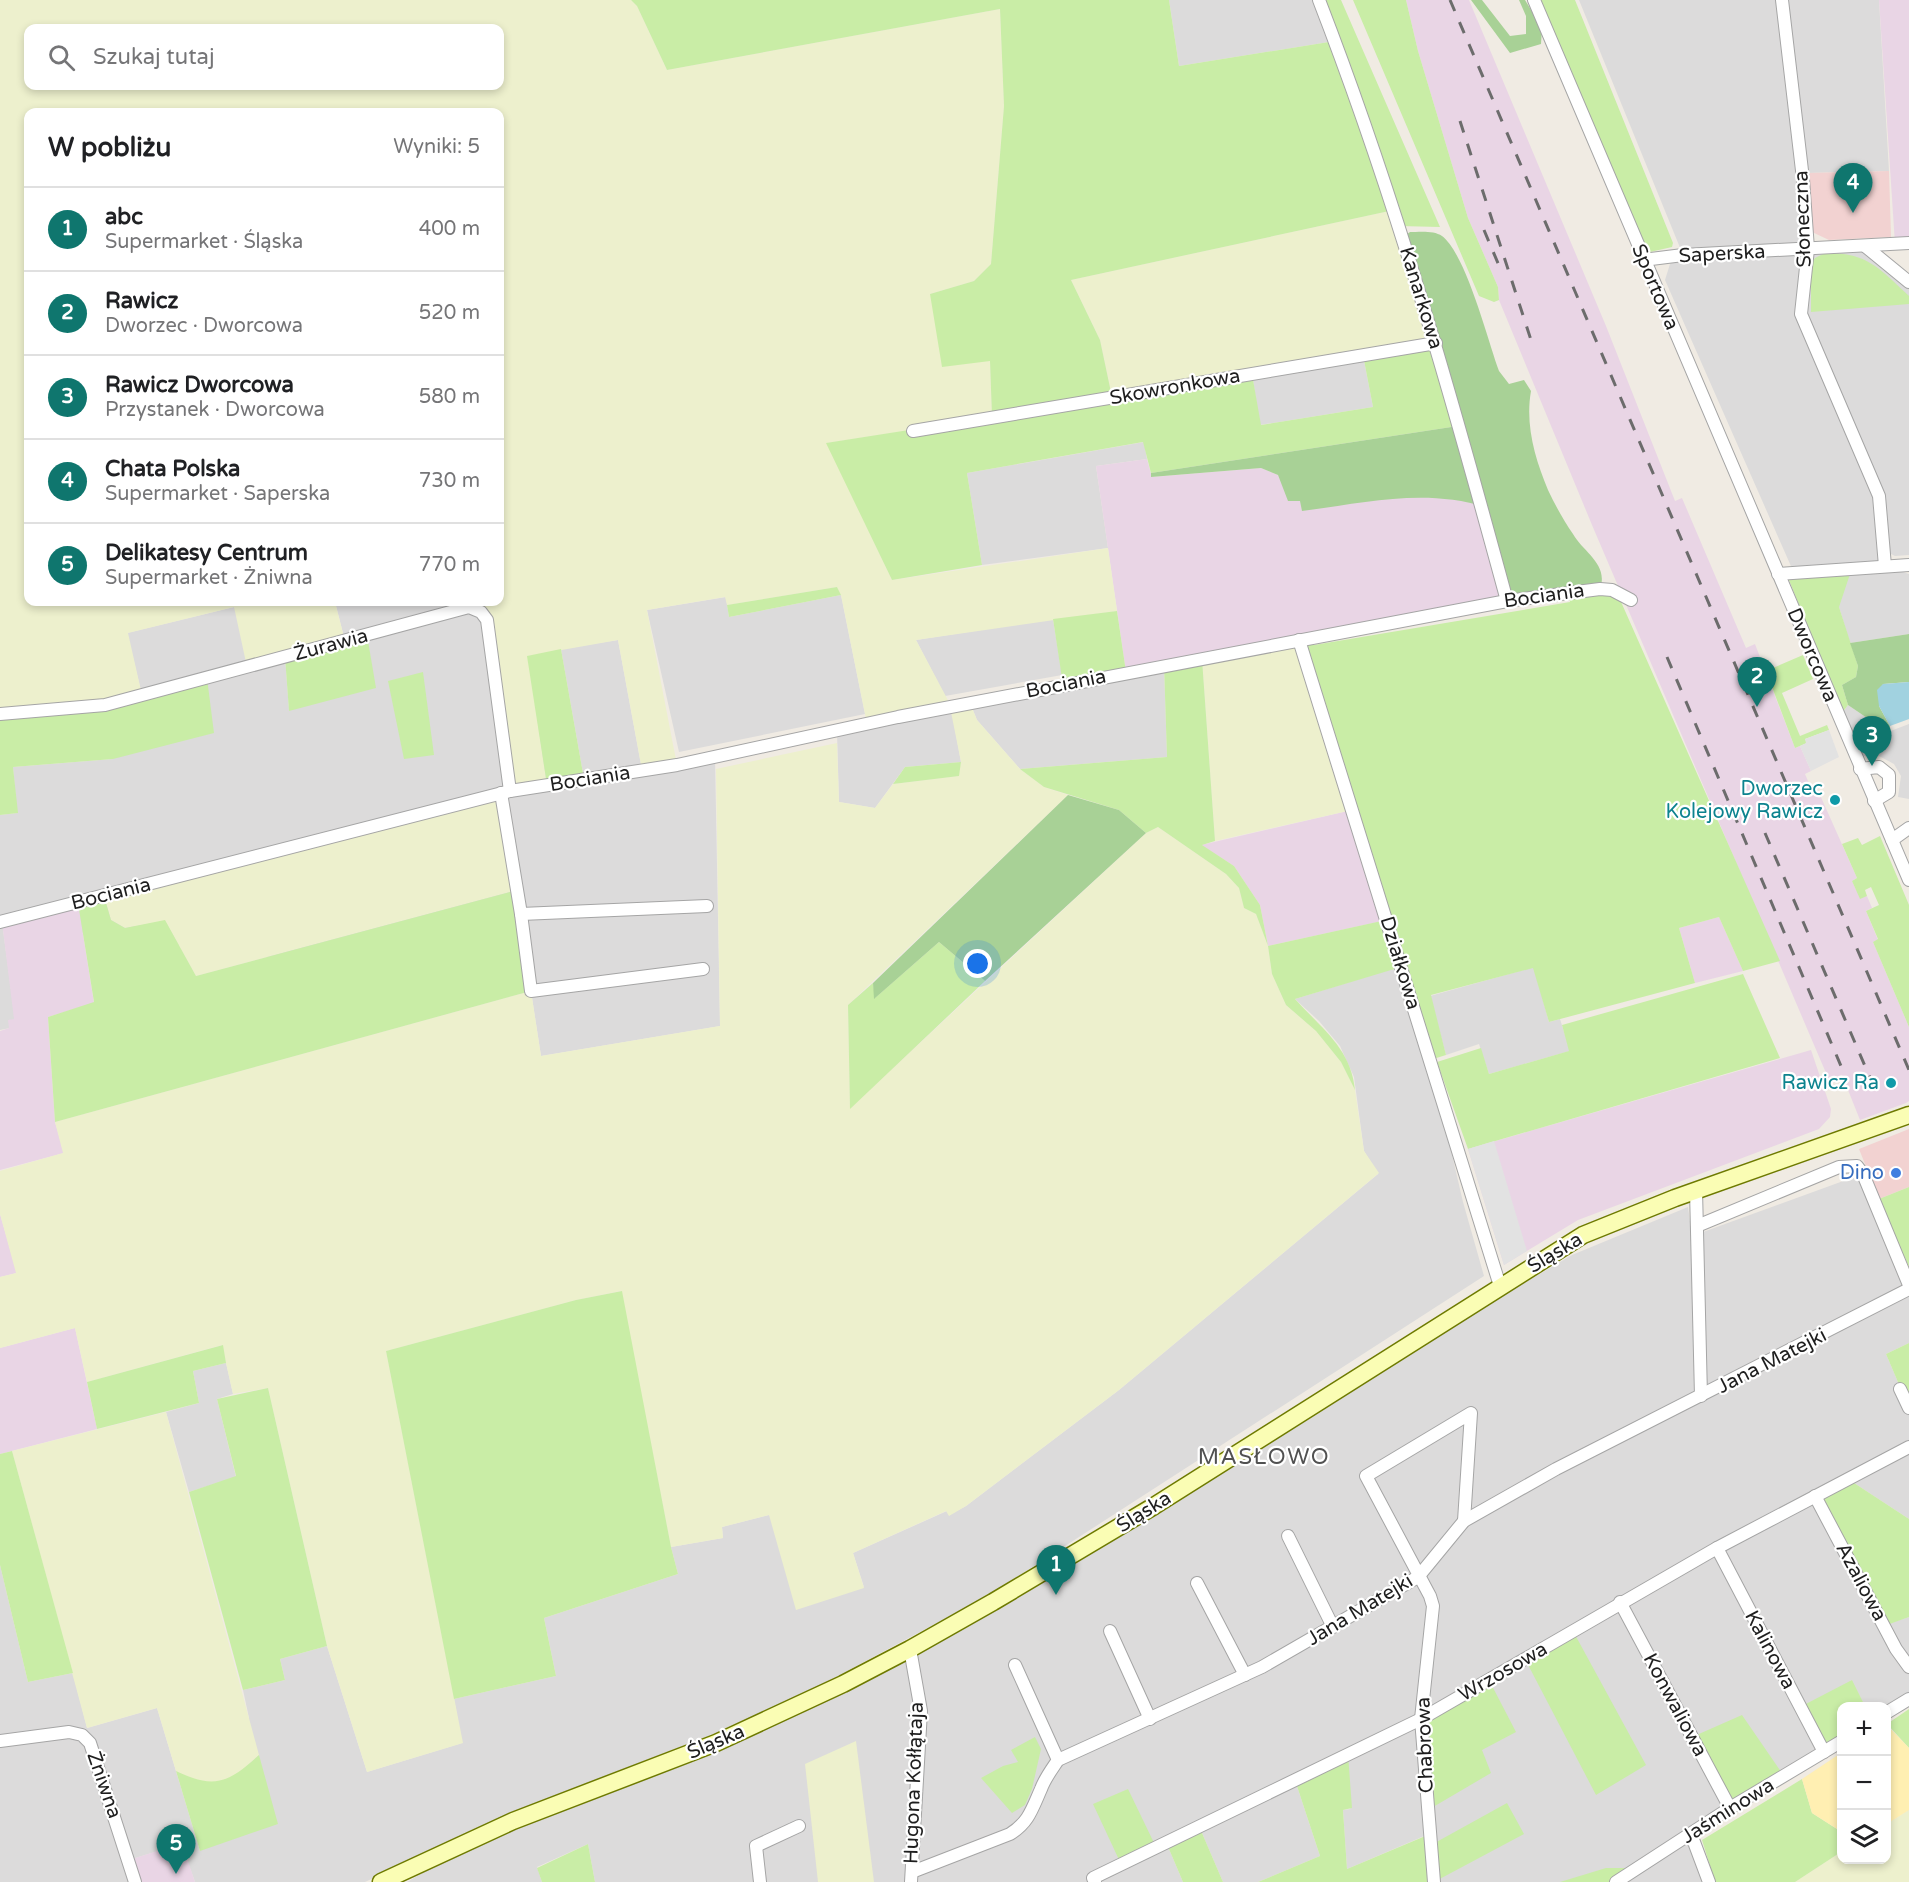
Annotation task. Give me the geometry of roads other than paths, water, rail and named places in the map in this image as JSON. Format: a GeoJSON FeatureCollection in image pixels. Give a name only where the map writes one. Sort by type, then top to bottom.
{"type":"FeatureCollection","features":[{"type":"Feature","properties":{"kind":"street","name":"Kanarkowa"},"geometry":{"type":"LineString","coordinates":[[1319,0],[1365,119],[1436,343],[1507,601]]}},
{"type":"Feature","properties":{"kind":"street","name":"Sportowa"},"geometry":{"type":"LineString","coordinates":[[1534,0],[1778,574]]}},
{"type":"Feature","properties":{"kind":"street","name":"Słoneczna"},"geometry":{"type":"LineString","coordinates":[[1782,0],[1803,179],[1808,249],[1801,314],[1813,349],[1879,496],[1885,566]]}},
{"type":"Feature","properties":{"kind":"street","name":"Saperska"},"geometry":{"type":"LineString","coordinates":[[1643,260],[1683,255],[1909,243]]}},
{"type":"Feature","properties":{"kind":"street"},"geometry":{"type":"LineString","coordinates":[[1865,246],[1909,282]]}},
{"type":"Feature","properties":{"kind":"street","name":"Skowronkowa"},"geometry":{"type":"LineString","coordinates":[[914,431],[1436,343]]}},
{"type":"Feature","properties":{"kind":"street"},"geometry":{"type":"LineString","coordinates":[[1778,574],[1909,565]]}},
{"type":"Feature","properties":{"kind":"street","name":"Dworcowa"},"geometry":{"type":"LineString","coordinates":[[1778,574],[1909,880]]}},
{"type":"Feature","properties":{"kind":"street","name":"Bociania"},"geometry":{"type":"LineString","coordinates":[[0,922],[506,792],[677,765],[898,717],[1507,601],[1600,589],[1612,590],[1631,600]]}},
{"type":"Feature","properties":{"kind":"street","name":"Żurawia"},"geometry":{"type":"LineString","coordinates":[[0,714],[105,705],[469,607],[482,607],[487,620],[506,792]]}},
{"type":"Feature","properties":{"kind":"street","name":"Działkowa"},"geometry":{"type":"LineString","coordinates":[[1299,640],[1500,1286]]}},
{"type":"Feature","properties":{"kind":"street"},"geometry":{"type":"LineString","coordinates":[[1860,769],[1879,766],[1889,775],[1889,792],[1874,801]]}},
{"type":"Feature","properties":{"kind":"street"},"geometry":{"type":"LineString","coordinates":[[506,792],[531,991],[702,969]]}},
{"type":"Feature","properties":{"kind":"street"},"geometry":{"type":"LineString","coordinates":[[1892,840],[1909,828]]}},
{"type":"Feature","properties":{"kind":"street"},"geometry":{"type":"LineString","coordinates":[[521,914],[707,906]]}},
{"type":"Feature","properties":{"kind":"street","name":"Śląska"},"geometry":{"type":"LineString","coordinates":[[381,1882],[513,1821],[716,1743],[843,1684],[910,1649],[1109,1533],[1583,1235],[1609,1223],[1909,1114]]}},
{"type":"Feature","properties":{"kind":"street"},"geometry":{"type":"LineString","coordinates":[[1697,1226],[1839,1167],[1857,1166],[1863,1174],[1909,1285]]}},
{"type":"Feature","properties":{"kind":"street"},"geometry":{"type":"LineString","coordinates":[[1696,1191],[1701,1396]]}},
{"type":"Feature","properties":{"kind":"street","name":"Jana Matejki"},"geometry":{"type":"LineString","coordinates":[[1058,1760],[1245,1675],[1333,1628],[1418,1577],[1464,1521],[1556,1470],[1909,1289]]}},
{"type":"Feature","properties":{"kind":"street"},"geometry":{"type":"LineString","coordinates":[[1900,1389],[1909,1408]]}},
{"type":"Feature","properties":{"kind":"street","name":"Chabrowa"},"geometry":{"type":"LineString","coordinates":[[1434,1882],[1421,1719],[1432,1606],[1430,1596],[1366,1476],[1471,1413],[1464,1521]]}},
{"type":"Feature","properties":{"kind":"street","name":"Wrzosowa"},"geometry":{"type":"LineString","coordinates":[[1095,1882],[1093,1878],[1421,1719],[1620,1602],[1909,1447]]}},
{"type":"Feature","properties":{"kind":"street","name":"Azaliowa"},"geometry":{"type":"LineString","coordinates":[[1815,1496],[1896,1648],[1909,1667]]}},
{"type":"Feature","properties":{"kind":"street"},"geometry":{"type":"LineString","coordinates":[[1288,1536],[1333,1628]]}},
{"type":"Feature","properties":{"kind":"street","name":"Kalinowa"},"geometry":{"type":"LineString","coordinates":[[1717,1548],[1824,1752]]}},
{"type":"Feature","properties":{"kind":"street"},"geometry":{"type":"LineString","coordinates":[[1197,1583],[1245,1675]]}},
{"type":"Feature","properties":{"kind":"street","name":"Konwaliowa"},"geometry":{"type":"LineString","coordinates":[[1620,1602],[1730,1808]]}},
{"type":"Feature","properties":{"kind":"street"},"geometry":{"type":"LineString","coordinates":[[1110,1632],[1150,1719]]}},
{"type":"Feature","properties":{"kind":"street","name":"Hugona Kołłątaja"},"geometry":{"type":"LineString","coordinates":[[910,1649],[921,1711],[912,1877]]}},
{"type":"Feature","properties":{"kind":"street"},"geometry":{"type":"LineString","coordinates":[[912,1877],[1010,1834],[1024,1825],[1058,1760],[1015,1665]]}},
{"type":"Feature","properties":{"kind":"street"},"geometry":{"type":"LineString","coordinates":[[1891,1710],[1909,1699]]}},
{"type":"Feature","properties":{"kind":"street","name":"Żniwna"},"geometry":{"type":"LineString","coordinates":[[0,1741],[69,1732],[82,1735],[90,1743],[135,1882]]}},
{"type":"Feature","properties":{"kind":"street","name":"Jaśminowa"},"geometry":{"type":"LineString","coordinates":[[1616,1882],[1730,1808],[1837,1744]]}},
{"type":"Feature","properties":{"kind":"street"},"geometry":{"type":"LineString","coordinates":[[760,1882],[756,1846],[800,1826]]}},
{"type":"Feature","properties":{"kind":"street"},"geometry":{"type":"LineString","coordinates":[[1687,1836],[1694,1842],[1709,1882]]}},
{"type":"Feature","properties":{"kind":"water"},"geometry":{"type":"Polygon","coordinates":[[[1909,682],[1909,719],[1890,726],[1879,706],[1877,690],[1883,684],[1909,682]]]}},
{"type":"Feature","properties":{"kind":"railway"},"geometry":{"type":"LineString","coordinates":[[1450,0],[1909,1070]]}},
{"type":"Feature","properties":{"kind":"railway"},"geometry":{"type":"LineString","coordinates":[[1460,121],[1531,340]]}},
{"type":"Feature","properties":{"kind":"railway"},"geometry":{"type":"LineString","coordinates":[[1484,230],[1500,268]]}},
{"type":"Feature","properties":{"kind":"railway"},"geometry":{"type":"LineString","coordinates":[[1667,657],[1841,1066]]}},
{"type":"Feature","properties":{"kind":"railway"},"geometry":{"type":"LineString","coordinates":[[1765,833],[1877,1094]]}},
{"type":"Feature","properties":{"kind":"place","name":"Chata Polska"},"geometry":{"type":"Point","coordinates":[1853,213]}},
{"type":"Feature","properties":{"kind":"place","name":"Rawicz"},"geometry":{"type":"Point","coordinates":[1757,707]}},
{"type":"Feature","properties":{"kind":"place","name":"Rawicz Dworcowa"},"geometry":{"type":"Point","coordinates":[1872,766]}},
{"type":"Feature","properties":{"kind":"place","name":"Dworzec Kolejowy Rawicz"},"geometry":{"type":"Point","coordinates":[1835,800]}},
{"type":"Feature","properties":{"kind":"place","name":"Rawicz Ra"},"geometry":{"type":"Point","coordinates":[1891,1083]}},
{"type":"Feature","properties":{"kind":"place","name":"Dino"},"geometry":{"type":"Point","coordinates":[1896,1173]}},
{"type":"Feature","properties":{"kind":"place","name":"abc"},"geometry":{"type":"Point","coordinates":[1056,1595]}},
{"type":"Feature","properties":{"kind":"place","name":"Delikatesy Centrum"},"geometry":{"type":"Point","coordinates":[176,1874]}},
{"type":"Feature","properties":{"kind":"district","name":"MASŁOWO"},"geometry":{"type":"Point","coordinates":[1264,1457]}}]}
